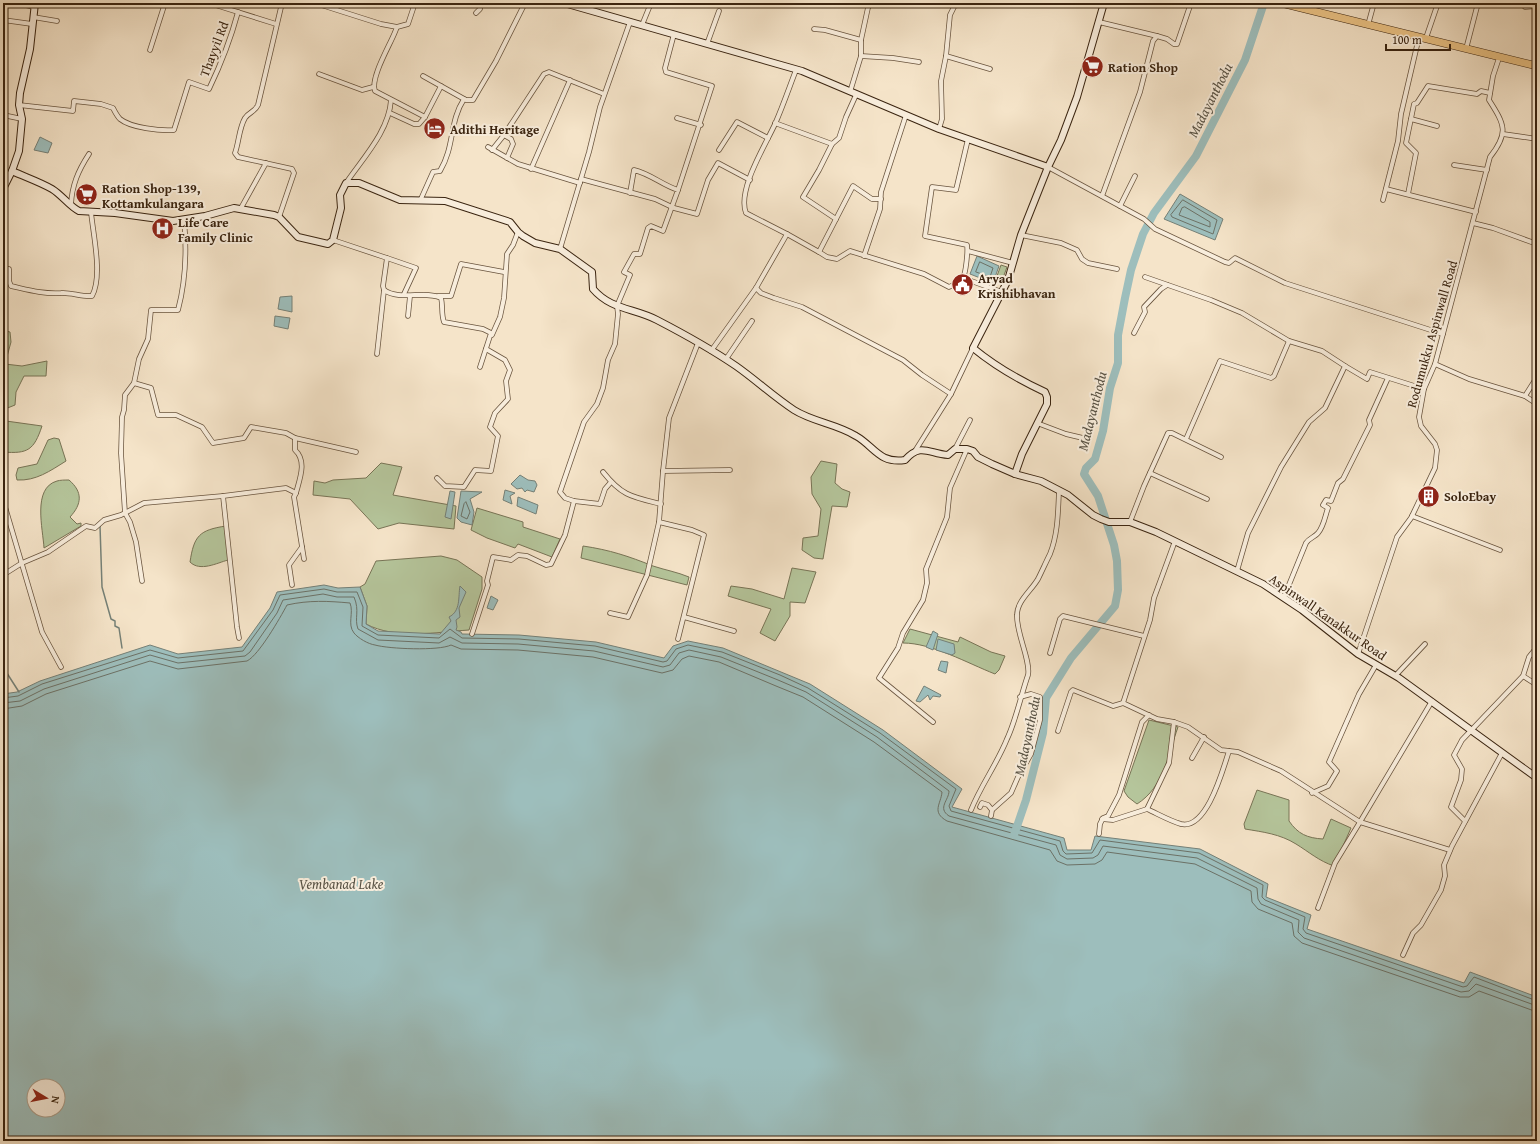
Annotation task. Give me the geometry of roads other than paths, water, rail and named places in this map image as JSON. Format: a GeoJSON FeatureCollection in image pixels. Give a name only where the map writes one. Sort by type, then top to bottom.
{"type":"FeatureCollection","features":[{"type":"Feature","properties":{"kind":"main road"},"geometry":{"type":"LineString","coordinates":[[566,3],[796,70],[939,129],[1048,166]]}},
{"type":"Feature","properties":{"kind":"main road"},"geometry":{"type":"LineString","coordinates":[[1015,474],[1022,454],[1047,404],[1047,397],[1045,392],[1013,377],[973,348],[1002,292],[1013,263],[1021,235],[1048,166],[1061,140],[1076,97],[1104,3]]}},
{"type":"Feature","properties":{"kind":"main road"},"geometry":{"type":"LineString","coordinates":[[1283,3],[1422,37],[1498,58],[1537,66]]}},
{"type":"Feature","properties":{"kind":"main road"},"geometry":{"type":"LineString","coordinates":[[3,189],[20,151],[22,119],[19,105],[20,93],[30,49],[35,5]]}},
{"type":"Feature","properties":{"kind":"main road"},"geometry":{"type":"LineString","coordinates":[[12,171],[51,188],[72,205],[74,209],[91,212],[116,213],[155,220],[184,220],[234,208],[241,208],[280,217],[298,238],[328,244],[333,240],[340,208],[340,195],[346,183],[360,183],[400,200],[420,202],[445,201],[510,222],[518,232],[535,243],[560,249],[592,272],[593,289],[606,301],[656,320],[711,350],[755,379],[794,410],[812,419],[856,436],[880,455],[897,461],[905,460],[915,451],[924,449],[948,455],[955,449],[963,446],[992,464],[1015,474],[1041,481],[1060,491]]}},
{"type":"Feature","properties":{"kind":"main road","name":"Aspinwall Kanakkur Road"},"geometry":{"type":"LineString","coordinates":[[1060,491],[1101,519],[1109,522],[1130,522],[1175,541],[1263,584],[1284,597],[1358,654],[1395,676],[1432,701],[1537,778]]}},
{"type":"Feature","properties":{"kind":"street"},"geometry":{"type":"LineString","coordinates":[[17,3],[35,5]]}},
{"type":"Feature","properties":{"kind":"street"},"geometry":{"type":"LineString","coordinates":[[150,50],[165,3]]}},
{"type":"Feature","properties":{"kind":"street"},"geometry":{"type":"LineString","coordinates":[[209,3],[276,24]]}},
{"type":"Feature","properties":{"kind":"street"},"geometry":{"type":"LineString","coordinates":[[280,217],[294,173],[289,167],[238,157],[235,153],[244,120],[247,115],[254,111],[258,105],[282,3]]}},
{"type":"Feature","properties":{"kind":"street"},"geometry":{"type":"LineString","coordinates":[[315,3],[381,24],[397,27],[408,24],[415,3]]}},
{"type":"Feature","properties":{"kind":"street"},"geometry":{"type":"LineString","coordinates":[[476,13],[480,9],[481,3]]}},
{"type":"Feature","properties":{"kind":"street"},"geometry":{"type":"LineString","coordinates":[[423,76],[464,99],[473,100],[486,80],[525,3]]}},
{"type":"Feature","properties":{"kind":"street"},"geometry":{"type":"LineString","coordinates":[[642,25],[651,3]]}},
{"type":"Feature","properties":{"kind":"street"},"geometry":{"type":"LineString","coordinates":[[836,219],[803,198],[832,144],[839,138],[846,117],[861,56],[862,40],[869,4],[861,3]]}},
{"type":"Feature","properties":{"kind":"street"},"geometry":{"type":"LineString","coordinates":[[939,129],[942,119],[941,81],[946,56],[950,15],[956,3]]}},
{"type":"Feature","properties":{"kind":"street"},"geometry":{"type":"LineString","coordinates":[[1099,22],[1157,36],[1177,44],[1191,3]]}},
{"type":"Feature","properties":{"kind":"street"},"geometry":{"type":"LineString","coordinates":[[1368,25],[1374,3]]}},
{"type":"Feature","properties":{"kind":"street"},"geometry":{"type":"LineString","coordinates":[[1383,200],[1398,141],[1401,114],[1422,37],[1438,3]]}},
{"type":"Feature","properties":{"kind":"street"},"geometry":{"type":"LineString","coordinates":[[1466,49],[1478,3]]}},
{"type":"Feature","properties":{"kind":"street"},"geometry":{"type":"LineString","coordinates":[[1522,3],[1525,7],[1537,6]]}},
{"type":"Feature","properties":{"kind":"street"},"geometry":{"type":"LineString","coordinates":[[707,44],[719,11]]}},
{"type":"Feature","properties":{"kind":"street","name":"Thayyil Rd"},"geometry":{"type":"LineString","coordinates":[[19,105],[73,111],[74,101],[101,104],[113,108],[119,118],[126,122],[164,131],[174,130],[190,82],[209,89],[230,39],[238,12]]}},
{"type":"Feature","properties":{"kind":"street"},"geometry":{"type":"LineString","coordinates":[[33,17],[57,21]]}},
{"type":"Feature","properties":{"kind":"street"},"geometry":{"type":"LineString","coordinates":[[3,20],[32,24]]}},
{"type":"Feature","properties":{"kind":"street"},"geometry":{"type":"LineString","coordinates":[[560,249],[604,94],[630,22]]}},
{"type":"Feature","properties":{"kind":"street"},"geometry":{"type":"LineString","coordinates":[[373,87],[376,76],[397,27]]}},
{"type":"Feature","properties":{"kind":"street"},"geometry":{"type":"LineString","coordinates":[[814,29],[825,30],[862,40]]}},
{"type":"Feature","properties":{"kind":"street"},"geometry":{"type":"LineString","coordinates":[[612,482],[605,489],[600,504],[574,501],[565,498],[560,492],[584,422],[597,404],[603,388],[608,360],[615,344],[618,314],[617,306],[630,275],[624,272],[634,254],[640,254],[648,228],[651,226],[663,231],[701,125],[712,86],[666,72],[665,68],[674,34]]}},
{"type":"Feature","properties":{"kind":"street"},"geometry":{"type":"LineString","coordinates":[[1102,196],[1140,92],[1154,41],[1157,36]]}},
{"type":"Feature","properties":{"kind":"street"},"geometry":{"type":"LineString","coordinates":[[861,56],[893,58],[919,62]]}},
{"type":"Feature","properties":{"kind":"street"},"geometry":{"type":"LineString","coordinates":[[946,56],[990,68]]}},
{"type":"Feature","properties":{"kind":"street"},"geometry":{"type":"LineString","coordinates":[[1498,58],[1489,100],[1501,118],[1503,134],[1537,139]]}},
{"type":"Feature","properties":{"kind":"street"},"geometry":{"type":"LineString","coordinates":[[796,70],[750,180],[744,198],[743,207],[746,214],[788,234],[827,257],[837,259],[850,251],[924,274],[949,287],[963,278],[968,251],[967,245],[925,236],[932,187],[956,190],[968,139]]}},
{"type":"Feature","properties":{"kind":"street"},"geometry":{"type":"LineString","coordinates":[[492,150],[504,135],[544,74],[549,72],[604,94]]}},
{"type":"Feature","properties":{"kind":"street"},"geometry":{"type":"LineString","coordinates":[[319,74],[362,90],[373,87]]}},
{"type":"Feature","properties":{"kind":"street"},"geometry":{"type":"LineString","coordinates":[[531,169],[570,80]]}},
{"type":"Feature","properties":{"kind":"street"},"geometry":{"type":"LineString","coordinates":[[390,113],[416,125],[421,123],[441,86]]}},
{"type":"Feature","properties":{"kind":"street"},"geometry":{"type":"LineString","coordinates":[[1408,194],[1416,153],[1406,143],[1414,104],[1417,103],[1420,96],[1428,86],[1477,94],[1481,91],[1490,93]]}},
{"type":"Feature","properties":{"kind":"street"},"geometry":{"type":"LineString","coordinates":[[373,87],[375,91],[425,117]]}},
{"type":"Feature","properties":{"kind":"street"},"geometry":{"type":"LineString","coordinates":[[420,202],[434,172],[440,171],[446,160],[453,140],[452,130],[458,109],[464,99]]}},
{"type":"Feature","properties":{"kind":"street"},"geometry":{"type":"LineString","coordinates":[[346,183],[378,138],[390,113],[391,100]]}},
{"type":"Feature","properties":{"kind":"street"},"geometry":{"type":"LineString","coordinates":[[3,115],[22,119]]}},
{"type":"Feature","properties":{"kind":"street"},"geometry":{"type":"LineString","coordinates":[[864,256],[878,216],[881,192],[906,115]]}},
{"type":"Feature","properties":{"kind":"street"},"geometry":{"type":"LineString","coordinates":[[677,118],[701,125]]}},
{"type":"Feature","properties":{"kind":"street"},"geometry":{"type":"LineString","coordinates":[[1411,120],[1437,126]]}},
{"type":"Feature","properties":{"kind":"street"},"geometry":{"type":"LineString","coordinates":[[719,150],[737,122],[768,138]]}},
{"type":"Feature","properties":{"kind":"street"},"geometry":{"type":"LineString","coordinates":[[775,123],[832,144]]}},
{"type":"Feature","properties":{"kind":"street","name":"Rodumukku Aspinwall Road"},"geometry":{"type":"LineString","coordinates":[[1358,654],[1397,537],[1412,516],[1435,468],[1438,456],[1435,444],[1421,426],[1419,417],[1424,389],[1435,364],[1490,157],[1501,143],[1503,134]]}},
{"type":"Feature","properties":{"kind":"street"},"geometry":{"type":"LineString","coordinates":[[504,135],[511,139],[513,144],[506,158]]}},
{"type":"Feature","properties":{"kind":"street"},"geometry":{"type":"LineString","coordinates":[[488,147],[506,158],[531,169],[655,199],[671,207],[697,214],[708,180],[718,163],[750,180]]}},
{"type":"Feature","properties":{"kind":"street"},"geometry":{"type":"LineString","coordinates":[[72,205],[72,188],[80,167],[89,154]]}},
{"type":"Feature","properties":{"kind":"street"},"geometry":{"type":"LineString","coordinates":[[241,208],[266,163]]}},
{"type":"Feature","properties":{"kind":"street"},"geometry":{"type":"LineString","coordinates":[[1454,165],[1487,170]]}},
{"type":"Feature","properties":{"kind":"street"},"geometry":{"type":"LineString","coordinates":[[1048,166],[1144,219],[1155,229],[1225,262],[1228,263],[1235,258],[1284,283],[1443,334]]}},
{"type":"Feature","properties":{"kind":"street"},"geometry":{"type":"LineString","coordinates":[[630,193],[634,170],[646,173],[667,186],[678,190]]}},
{"type":"Feature","properties":{"kind":"street"},"geometry":{"type":"LineString","coordinates":[[1120,206],[1134,176]]}},
{"type":"Feature","properties":{"kind":"street"},"geometry":{"type":"LineString","coordinates":[[819,252],[853,186],[872,199],[881,200]]}},
{"type":"Feature","properties":{"kind":"street"},"geometry":{"type":"LineString","coordinates":[[1386,189],[1476,212]]}},
{"type":"Feature","properties":{"kind":"street"},"geometry":{"type":"LineString","coordinates":[[3,268],[9,269],[9,281],[12,286],[43,293],[55,294],[61,292],[92,296],[95,290],[97,278],[91,212]]}},
{"type":"Feature","properties":{"kind":"street"},"geometry":{"type":"LineString","coordinates":[[142,581],[136,542],[130,522],[125,513],[121,453],[122,417],[125,395],[134,384],[139,359],[148,339],[151,310],[178,310],[186,268],[187,244],[184,220]]}},
{"type":"Feature","properties":{"kind":"street"},"geometry":{"type":"LineString","coordinates":[[1473,223],[1493,228],[1537,244]]}},
{"type":"Feature","properties":{"kind":"street"},"geometry":{"type":"LineString","coordinates":[[480,367],[490,338],[500,317],[504,298],[504,272],[507,254],[513,245],[518,232]]}},
{"type":"Feature","properties":{"kind":"street"},"geometry":{"type":"LineString","coordinates":[[711,350],[756,288],[788,234]]}},
{"type":"Feature","properties":{"kind":"street"},"geometry":{"type":"LineString","coordinates":[[1021,235],[1061,243],[1077,250],[1082,259],[1088,263],[1116,269]]}},
{"type":"Feature","properties":{"kind":"street"},"geometry":{"type":"LineString","coordinates":[[333,240],[416,268],[404,294]]}},
{"type":"Feature","properties":{"kind":"street"},"geometry":{"type":"LineString","coordinates":[[968,251],[1013,263]]}},
{"type":"Feature","properties":{"kind":"street"},"geometry":{"type":"LineString","coordinates":[[376,354],[388,258]]}},
{"type":"Feature","properties":{"kind":"street"},"geometry":{"type":"LineString","coordinates":[[384,290],[410,296],[452,296],[461,264],[504,272]]}},
{"type":"Feature","properties":{"kind":"street"},"geometry":{"type":"LineString","coordinates":[[1145,277],[1242,313],[1289,341],[1316,348],[1367,379],[1370,372],[1424,389]]}},
{"type":"Feature","properties":{"kind":"street"},"geometry":{"type":"LineString","coordinates":[[963,278],[1002,292]]}},
{"type":"Feature","properties":{"kind":"street"},"geometry":{"type":"LineString","coordinates":[[1134,333],[1145,312],[1144,307],[1151,298],[1167,285]]}},
{"type":"Feature","properties":{"kind":"street"},"geometry":{"type":"LineString","coordinates":[[756,288],[761,293],[802,307],[903,360],[922,376],[951,394]]}},
{"type":"Feature","properties":{"kind":"street"},"geometry":{"type":"LineString","coordinates":[[408,316],[410,296]]}},
{"type":"Feature","properties":{"kind":"street"},"geometry":{"type":"LineString","coordinates":[[437,296],[441,298],[443,304],[442,318],[444,322],[487,330],[491,333],[490,338]]}},
{"type":"Feature","properties":{"kind":"street"},"geometry":{"type":"LineString","coordinates":[[726,359],[752,321]]}},
{"type":"Feature","properties":{"kind":"street"},"geometry":{"type":"LineString","coordinates":[[1186,439],[1220,360],[1271,378],[1274,376],[1289,341]]}},
{"type":"Feature","properties":{"kind":"street"},"geometry":{"type":"LineString","coordinates":[[610,613],[628,617],[647,575],[659,522],[662,471],[670,418],[698,343]]}},
{"type":"Feature","properties":{"kind":"street"},"geometry":{"type":"LineString","coordinates":[[915,451],[951,394],[973,348]]}},
{"type":"Feature","properties":{"kind":"street"},"geometry":{"type":"LineString","coordinates":[[437,478],[445,486],[464,487],[475,470],[491,471],[498,436],[490,427],[495,413],[508,400],[506,381],[510,370],[505,360],[486,349]]}},
{"type":"Feature","properties":{"kind":"street"},"geometry":{"type":"LineString","coordinates":[[1435,364],[1469,379],[1524,396],[1537,404]]}},
{"type":"Feature","properties":{"kind":"street"},"geometry":{"type":"LineString","coordinates":[[1237,571],[1248,533],[1282,467],[1309,422],[1325,408],[1345,366]]}},
{"type":"Feature","properties":{"kind":"street"},"geometry":{"type":"LineString","coordinates":[[1524,396],[1537,377]]}},
{"type":"Feature","properties":{"kind":"street"},"geometry":{"type":"LineString","coordinates":[[1284,597],[1306,543],[1309,539],[1318,534],[1321,528],[1328,508],[1323,504],[1326,500],[1331,501],[1338,483],[1343,479],[1370,425],[1369,420],[1388,378]]}},
{"type":"Feature","properties":{"kind":"street"},"geometry":{"type":"LineString","coordinates":[[134,384],[151,388],[158,415],[176,415],[202,427],[213,443],[244,438],[251,427],[286,433],[295,438],[356,452]]}},
{"type":"Feature","properties":{"kind":"street"},"geometry":{"type":"LineString","coordinates":[[933,722],[879,678],[898,648],[903,633],[923,600],[927,583],[926,569],[947,517],[950,488],[963,446],[960,438],[970,420]]}},
{"type":"Feature","properties":{"kind":"street"},"geometry":{"type":"LineString","coordinates":[[1037,423],[1066,434],[1087,439]]}},
{"type":"Feature","properties":{"kind":"street"},"geometry":{"type":"LineString","coordinates":[[1130,522],[1168,433],[1172,432],[1221,457]]}},
{"type":"Feature","properties":{"kind":"street"},"geometry":{"type":"LineString","coordinates":[[295,438],[295,450],[300,455],[302,469],[294,497],[304,558]]}},
{"type":"Feature","properties":{"kind":"street"},"geometry":{"type":"LineString","coordinates":[[662,471],[730,470]]}},
{"type":"Feature","properties":{"kind":"street"},"geometry":{"type":"LineString","coordinates":[[603,472],[626,494],[661,504]]}},
{"type":"Feature","properties":{"kind":"street"},"geometry":{"type":"LineString","coordinates":[[1150,473],[1207,499]]}},
{"type":"Feature","properties":{"kind":"street"},"geometry":{"type":"LineString","coordinates":[[3,575],[22,563],[48,552],[86,526],[95,528],[104,520],[125,513],[144,503],[223,496],[286,488],[296,493]]}},
{"type":"Feature","properties":{"kind":"street"},"geometry":{"type":"LineString","coordinates":[[971,810],[983,783],[995,765],[1008,737],[1029,669],[1022,647],[1016,616],[1021,601],[1037,580],[1050,553],[1057,521],[1060,491]]}},
{"type":"Feature","properties":{"kind":"street"},"geometry":{"type":"LineString","coordinates":[[223,496],[239,638]]}},
{"type":"Feature","properties":{"kind":"street"},"geometry":{"type":"LineString","coordinates":[[3,500],[42,632],[61,667]]}},
{"type":"Feature","properties":{"kind":"street"},"geometry":{"type":"LineString","coordinates":[[472,634],[488,585],[487,580],[493,557],[511,560],[518,555],[522,555],[546,565],[551,564],[565,535],[574,501]]}},
{"type":"Feature","properties":{"kind":"street"},"geometry":{"type":"LineString","coordinates":[[1412,516],[1500,550]]}},
{"type":"Feature","properties":{"kind":"street"},"geometry":{"type":"LineString","coordinates":[[659,522],[704,534],[678,639]]}},
{"type":"Feature","properties":{"kind":"street"},"geometry":{"type":"LineString","coordinates":[[1123,703],[1154,598],[1175,541]]}},
{"type":"Feature","properties":{"kind":"street"},"geometry":{"type":"LineString","coordinates":[[292,585],[289,565],[302,547]]}},
{"type":"Feature","properties":{"kind":"street"},"geometry":{"type":"LineString","coordinates":[[1050,653],[1060,618],[1063,616],[1144,636]]}},
{"type":"Feature","properties":{"kind":"street"},"geometry":{"type":"LineString","coordinates":[[684,617],[734,632]]}},
{"type":"Feature","properties":{"kind":"street"},"geometry":{"type":"LineString","coordinates":[[1395,676],[1425,644]]}},
{"type":"Feature","properties":{"kind":"street"},"geometry":{"type":"LineString","coordinates":[[1465,821],[1451,807],[1462,774],[1462,769],[1454,755],[1462,740],[1523,676],[1529,657],[1537,647]]}},
{"type":"Feature","properties":{"kind":"street"},"geometry":{"type":"LineString","coordinates":[[1312,793],[1328,786],[1337,771],[1329,762],[1359,694],[1376,665]]}},
{"type":"Feature","properties":{"kind":"street"},"geometry":{"type":"LineString","coordinates":[[1523,676],[1537,685]]}},
{"type":"Feature","properties":{"kind":"street"},"geometry":{"type":"LineString","coordinates":[[1058,731],[1070,692],[1073,690],[1113,706],[1123,703],[1165,722],[1174,722],[1204,737],[1221,750],[1238,752],[1281,771],[1312,793],[1360,822],[1450,850]]}},
{"type":"Feature","properties":{"kind":"street"},"geometry":{"type":"LineString","coordinates":[[991,816],[992,810],[1011,793],[1031,754],[1040,720],[1040,697],[1031,694],[1020,697]]}},
{"type":"Feature","properties":{"kind":"street"},"geometry":{"type":"LineString","coordinates":[[1318,908],[1335,863],[1432,701]]}},
{"type":"Feature","properties":{"kind":"street"},"geometry":{"type":"LineString","coordinates":[[1102,819],[1108,816],[1119,795],[1142,722],[1149,715]]}},
{"type":"Feature","properties":{"kind":"street"},"geometry":{"type":"LineString","coordinates":[[1147,808],[1169,763],[1174,722]]}},
{"type":"Feature","properties":{"kind":"street"},"geometry":{"type":"LineString","coordinates":[[1192,758],[1204,737]]}},
{"type":"Feature","properties":{"kind":"street"},"geometry":{"type":"LineString","coordinates":[[1102,819],[1113,820],[1147,808],[1182,824],[1189,824],[1199,819],[1209,804],[1229,751]]}},
{"type":"Feature","properties":{"kind":"street"},"geometry":{"type":"LineString","coordinates":[[1403,956],[1413,933],[1421,925],[1441,890],[1445,876],[1444,865],[1450,850],[1502,753]]}},
{"type":"Feature","properties":{"kind":"street"},"geometry":{"type":"LineString","coordinates":[[980,807],[982,803],[988,805],[992,810]]}},
{"type":"Feature","properties":{"kind":"street"},"geometry":{"type":"LineString","coordinates":[[1099,834],[1102,819]]}},
{"type":"Feature","properties":{"kind":"water"},"geometry":{"type":"Polygon","coordinates":[[[40,137],[52,143],[48,153],[34,150],[40,137]]]}},
{"type":"Feature","properties":{"kind":"water"},"geometry":{"type":"Polygon","coordinates":[[[1180,194],[1223,219],[1215,240],[1164,219],[1180,194]]]}},
{"type":"Feature","properties":{"kind":"water"},"geometry":{"type":"Polygon","coordinates":[[[977,256],[999,266],[993,283],[970,274],[977,256]]]}},
{"type":"Feature","properties":{"kind":"water"},"geometry":{"type":"Polygon","coordinates":[[[292,296],[292,312],[278,309],[280,297],[292,296]]]}},
{"type":"Feature","properties":{"kind":"water"},"geometry":{"type":"Polygon","coordinates":[[[275,316],[290,318],[288,329],[274,326],[275,316]]]}},
{"type":"Feature","properties":{"kind":"water"},"geometry":{"type":"Polygon","coordinates":[[[520,475],[528,480],[535,481],[537,485],[534,492],[527,490],[525,492],[522,488],[517,489],[511,484],[520,475]]]}},
{"type":"Feature","properties":{"kind":"water"},"geometry":{"type":"Polygon","coordinates":[[[505,490],[515,493],[510,496],[512,504],[503,500],[505,490]]]}},
{"type":"Feature","properties":{"kind":"water"},"geometry":{"type":"Polygon","coordinates":[[[450,491],[455,492],[451,519],[445,517],[450,491]]]}},
{"type":"Feature","properties":{"kind":"water"},"geometry":{"type":"Polygon","coordinates":[[[461,491],[482,492],[470,499],[474,512],[472,525],[461,522],[457,518],[461,491]]]}},
{"type":"Feature","properties":{"kind":"water"},"geometry":{"type":"Polygon","coordinates":[[[518,497],[538,505],[536,514],[517,506],[518,497]]]}},
{"type":"Feature","properties":{"kind":"water","name":"Vembanad Lake"},"geometry":{"type":"Polygon","coordinates":[[[324,585],[338,588],[360,587],[367,606],[366,624],[378,631],[440,634],[451,621],[449,617],[456,611],[460,586],[466,592],[459,608],[460,617],[456,620],[456,630],[462,634],[519,635],[596,642],[664,658],[673,646],[688,641],[723,648],[810,684],[883,730],[962,789],[952,807],[1064,838],[1067,850],[1091,850],[1095,836],[1200,849],[1268,884],[1266,897],[1311,915],[1307,929],[1464,983],[1470,972],[1537,997],[1537,1141],[3,1141],[3,694],[17,692],[40,681],[150,645],[178,654],[242,647],[270,608],[277,592],[324,585]]]}},
{"type":"Feature","properties":{"kind":"water"},"geometry":{"type":"Polygon","coordinates":[[[491,596],[498,600],[493,610],[487,608],[491,596]]]}},
{"type":"Feature","properties":{"kind":"water"},"geometry":{"type":"Polygon","coordinates":[[[933,631],[938,634],[933,650],[926,647],[933,631]]]}},
{"type":"Feature","properties":{"kind":"water"},"geometry":{"type":"Polygon","coordinates":[[[938,639],[954,644],[955,653],[952,655],[936,650],[938,639]]]}},
{"type":"Feature","properties":{"kind":"water"},"geometry":{"type":"Polygon","coordinates":[[[941,661],[948,662],[946,673],[938,670],[941,661]]]}},
{"type":"Feature","properties":{"kind":"water"},"geometry":{"type":"Polygon","coordinates":[[[924,686],[941,695],[940,697],[933,696],[930,700],[928,695],[920,702],[916,701],[924,686]]]}},
{"type":"Feature","properties":{"kind":"waterway","name":"Madayanthodu"},"geometry":{"type":"LineString","coordinates":[[1014,835],[1026,800],[1043,733],[1046,698],[1071,658],[1115,606],[1118,590],[1117,561],[1114,545],[1098,496],[1084,474],[1086,468],[1095,459],[1103,431],[1110,388],[1118,363],[1118,335],[1131,270],[1143,234],[1154,213],[1196,156],[1245,60],[1264,3]]}},
{"type":"Feature","properties":{"kind":"waterway"},"geometry":{"type":"LineString","coordinates":[[100,526],[102,587],[111,619],[115,621],[115,626],[119,628],[122,648]]}},
{"type":"Feature","properties":{"kind":"waterway"},"geometry":{"type":"LineString","coordinates":[[3,667],[19,692]]}},
{"type":"Feature","properties":{"kind":"place","name":"Ration Shop"},"geometry":{"type":"Point","coordinates":[1092,67]}},
{"type":"Feature","properties":{"kind":"place","name":"Adithi Heritage"},"geometry":{"type":"Point","coordinates":[434,129]}},
{"type":"Feature","properties":{"kind":"place","name":"Ration Shop-139, Kottamkulangara"},"geometry":{"type":"Point","coordinates":[87,195]}},
{"type":"Feature","properties":{"kind":"place","name":"Life Care Family Clinic"},"geometry":{"type":"Point","coordinates":[163,229]}},
{"type":"Feature","properties":{"kind":"place","name":"Aryad Krishibhavan"},"geometry":{"type":"Point","coordinates":[962,285]}},
{"type":"Feature","properties":{"kind":"place","name":"SoloEbay"},"geometry":{"type":"Point","coordinates":[1428,496]}}]}
